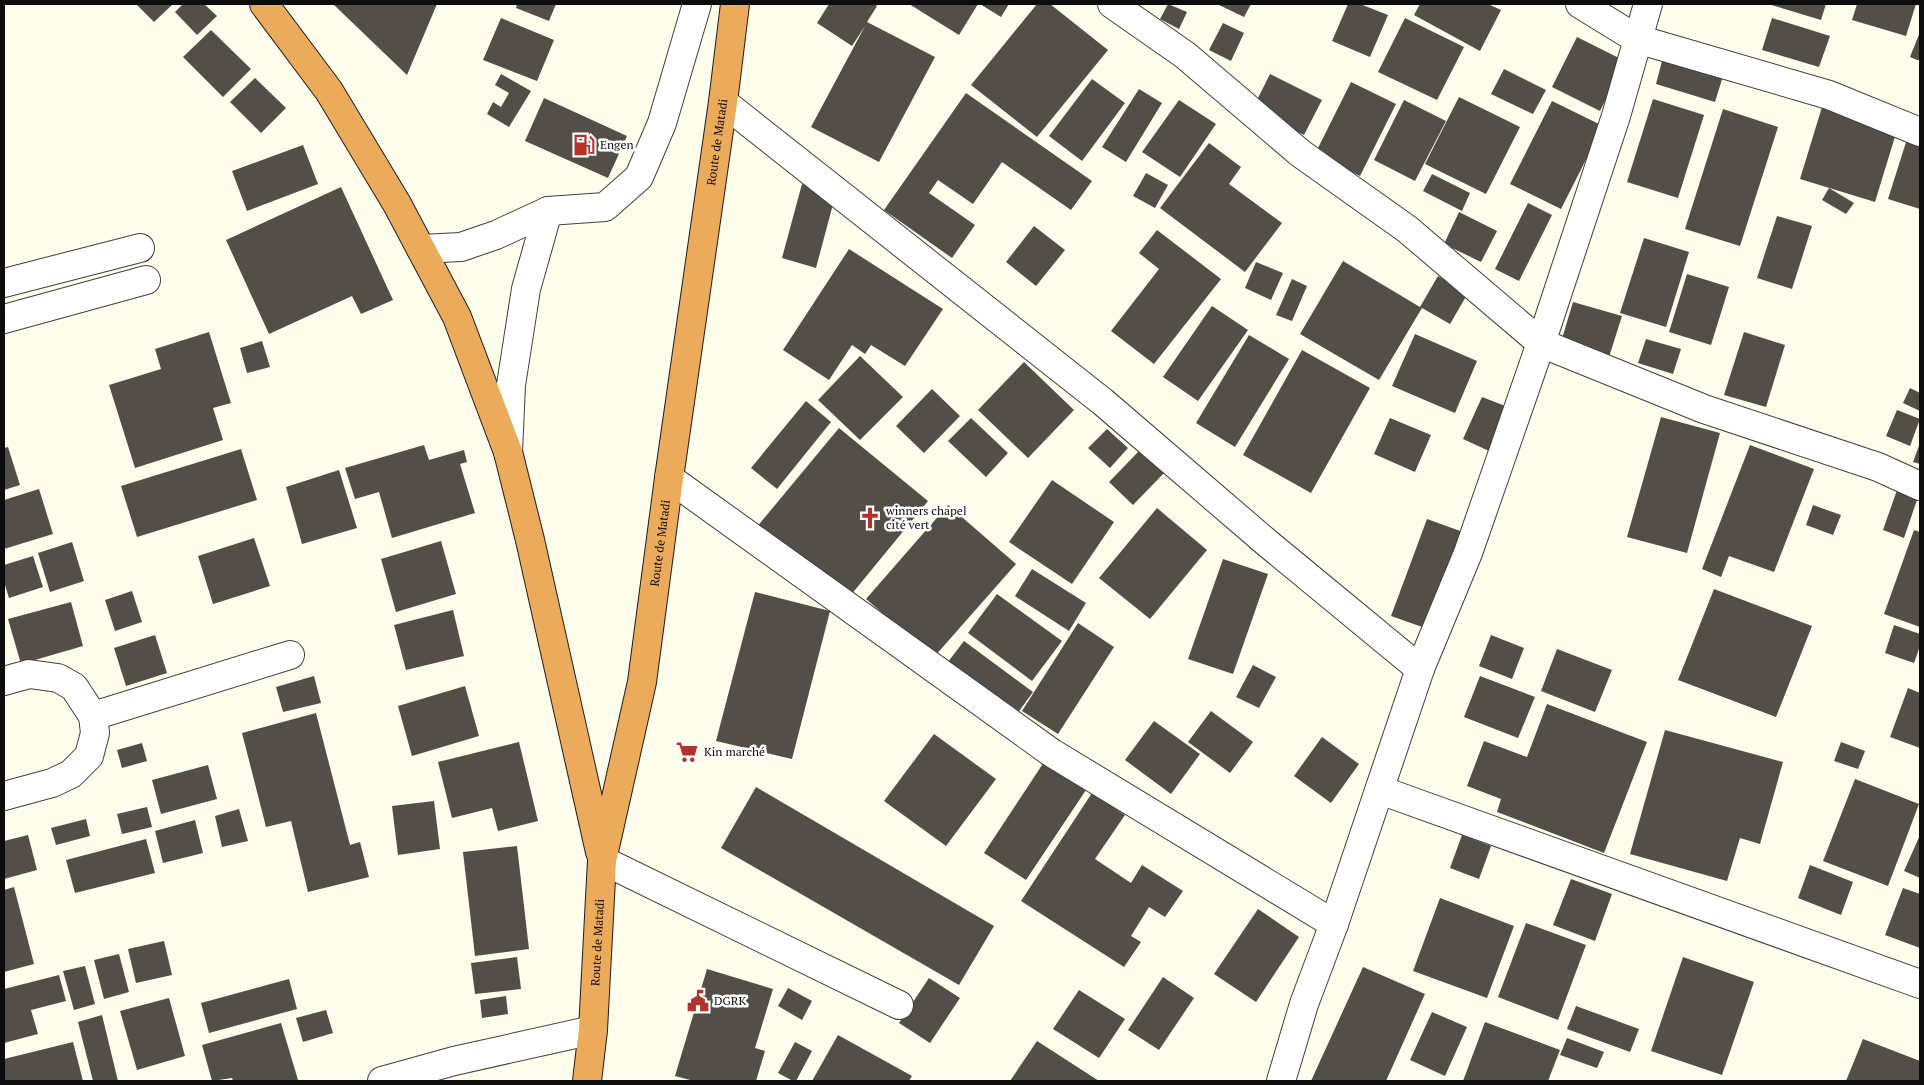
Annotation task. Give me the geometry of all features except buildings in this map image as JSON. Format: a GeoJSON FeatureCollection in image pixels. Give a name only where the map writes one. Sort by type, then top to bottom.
{"type":"FeatureCollection","features":[{"type":"Feature","properties":{"kind":"highway"},"geometry":{"type":"LineString","coordinates":[[264,4],[329,91],[397,204],[457,317],[508,452],[530,540],[602,860]]}},
{"type":"Feature","properties":{"kind":"highway","name":"Route de Matadi"},"geometry":{"type":"LineString","coordinates":[[587,1081],[593,1030],[602,860],[642,682],[735,4]]}},
{"type":"Feature","properties":{"kind":"street"},"geometry":{"type":"LineString","coordinates":[[421,249],[461,248],[496,235],[548,211],[605,208],[639,177],[662,123],[696,4]]}},
{"type":"Feature","properties":{"kind":"street"},"geometry":{"type":"LineString","coordinates":[[1112,4],[1185,56],[1300,153],[1407,229],[1541,343],[1704,410],[1878,467],[1920,486]]}},
{"type":"Feature","properties":{"kind":"street"},"geometry":{"type":"LineString","coordinates":[[1580,4],[1637,39],[1829,95],[1920,132]]}},
{"type":"Feature","properties":{"kind":"street"},"geometry":{"type":"LineString","coordinates":[[1281,1081],[1304,1004],[1334,924],[1420,669],[1468,552],[1541,343],[1616,116],[1648,4]]}},
{"type":"Feature","properties":{"kind":"street"},"geometry":{"type":"LineString","coordinates":[[723,102],[1103,402],[1266,542],[1420,669]]}},
{"type":"Feature","properties":{"kind":"street"},"geometry":{"type":"LineString","coordinates":[[508,452],[511,385],[526,288],[548,211]]}},
{"type":"Feature","properties":{"kind":"street"},"geometry":{"type":"LineString","coordinates":[[4,283],[140,248]]}},
{"type":"Feature","properties":{"kind":"street"},"geometry":{"type":"LineString","coordinates":[[4,319],[146,280]]}},
{"type":"Feature","properties":{"kind":"street"},"geometry":{"type":"LineString","coordinates":[[669,478],[1052,752],[1334,924]]}},
{"type":"Feature","properties":{"kind":"street"},"geometry":{"type":"LineString","coordinates":[[94,716],[290,655]]}},
{"type":"Feature","properties":{"kind":"street"},"geometry":{"type":"LineString","coordinates":[[4,681],[29,674],[58,678],[74,687],[94,716],[95,733],[89,756],[72,774],[52,784],[4,796]]}},
{"type":"Feature","properties":{"kind":"street"},"geometry":{"type":"LineString","coordinates":[[1380,790],[1920,984]]}},
{"type":"Feature","properties":{"kind":"street"},"geometry":{"type":"LineString","coordinates":[[602,860],[899,1005]]}},
{"type":"Feature","properties":{"kind":"street"},"geometry":{"type":"LineString","coordinates":[[382,1081],[454,1061],[593,1030]]}},
{"type":"Feature","properties":{"kind":"place","name":"Engen"},"geometry":{"type":"Point","coordinates":[584,145]}},
{"type":"Feature","properties":{"kind":"place","name":"winners chapel cité vert"},"geometry":{"type":"Point","coordinates":[870,518]}},
{"type":"Feature","properties":{"kind":"place","name":"Kin marché"},"geometry":{"type":"Point","coordinates":[687,752]}},
{"type":"Feature","properties":{"kind":"place","name":"DGRK"},"geometry":{"type":"Point","coordinates":[698,1001]}}]}
